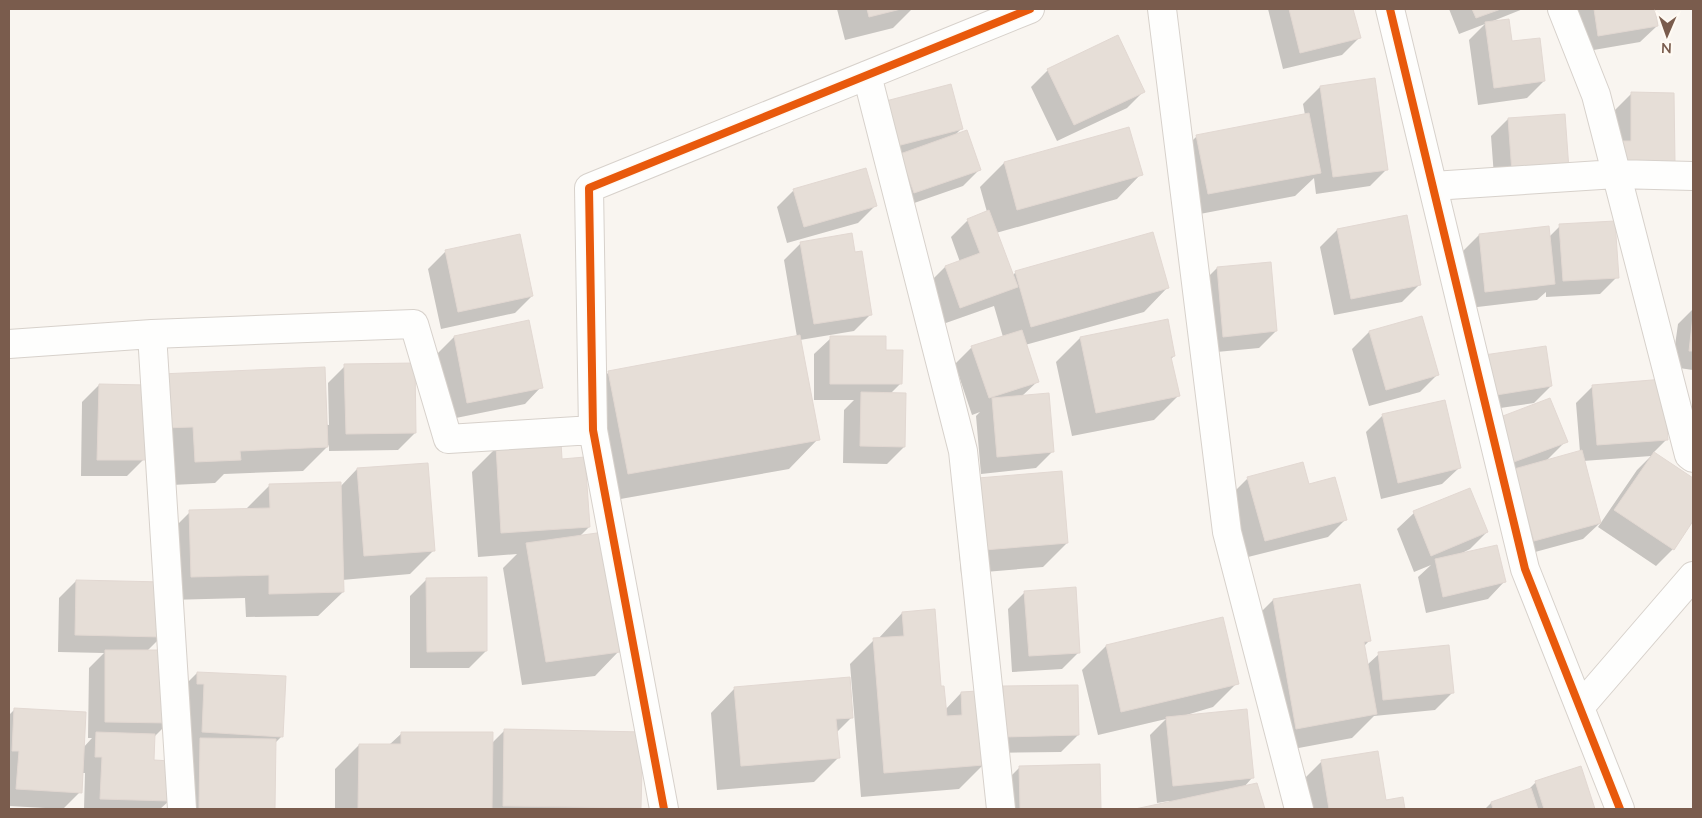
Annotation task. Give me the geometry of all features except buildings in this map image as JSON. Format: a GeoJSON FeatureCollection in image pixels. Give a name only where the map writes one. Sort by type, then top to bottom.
{"type":"FeatureCollection","features":[{"type":"Feature","properties":{"kind":"street"},"geometry":{"type":"LineString","coordinates":[[664,809],[593,430],[589,188],[1030,9]]}},
{"type":"Feature","properties":{"kind":"street"},"geometry":{"type":"LineString","coordinates":[[1162,9],[1228,532],[1299,809]]}},
{"type":"Feature","properties":{"kind":"street"},"geometry":{"type":"LineString","coordinates":[[1390,9],[1525,569],[1620,809]]}},
{"type":"Feature","properties":{"kind":"street"},"geometry":{"type":"LineString","coordinates":[[1562,9],[1596,96],[1689,455],[1693,458]]}},
{"type":"Feature","properties":{"kind":"street"},"geometry":{"type":"LineString","coordinates":[[867,75],[962,450],[1001,809]]}},
{"type":"Feature","properties":{"kind":"street"},"geometry":{"type":"LineString","coordinates":[[1433,186],[1616,174],[1693,176]]}},
{"type":"Feature","properties":{"kind":"street"},"geometry":{"type":"LineString","coordinates":[[9,344],[152,334],[414,324],[448,439],[593,430]]}},
{"type":"Feature","properties":{"kind":"street"},"geometry":{"type":"LineString","coordinates":[[152,334],[182,809]]}},
{"type":"Feature","properties":{"kind":"street"},"geometry":{"type":"LineString","coordinates":[[1580,706],[1693,576]]}},
{"type":"Feature","properties":{"kind":"cycle path"},"geometry":{"type":"LineString","coordinates":[[664,809],[593,430],[589,188],[1030,9]]}},
{"type":"Feature","properties":{"kind":"cycle path"},"geometry":{"type":"LineString","coordinates":[[1390,9],[1525,569],[1620,809]]}}]}
